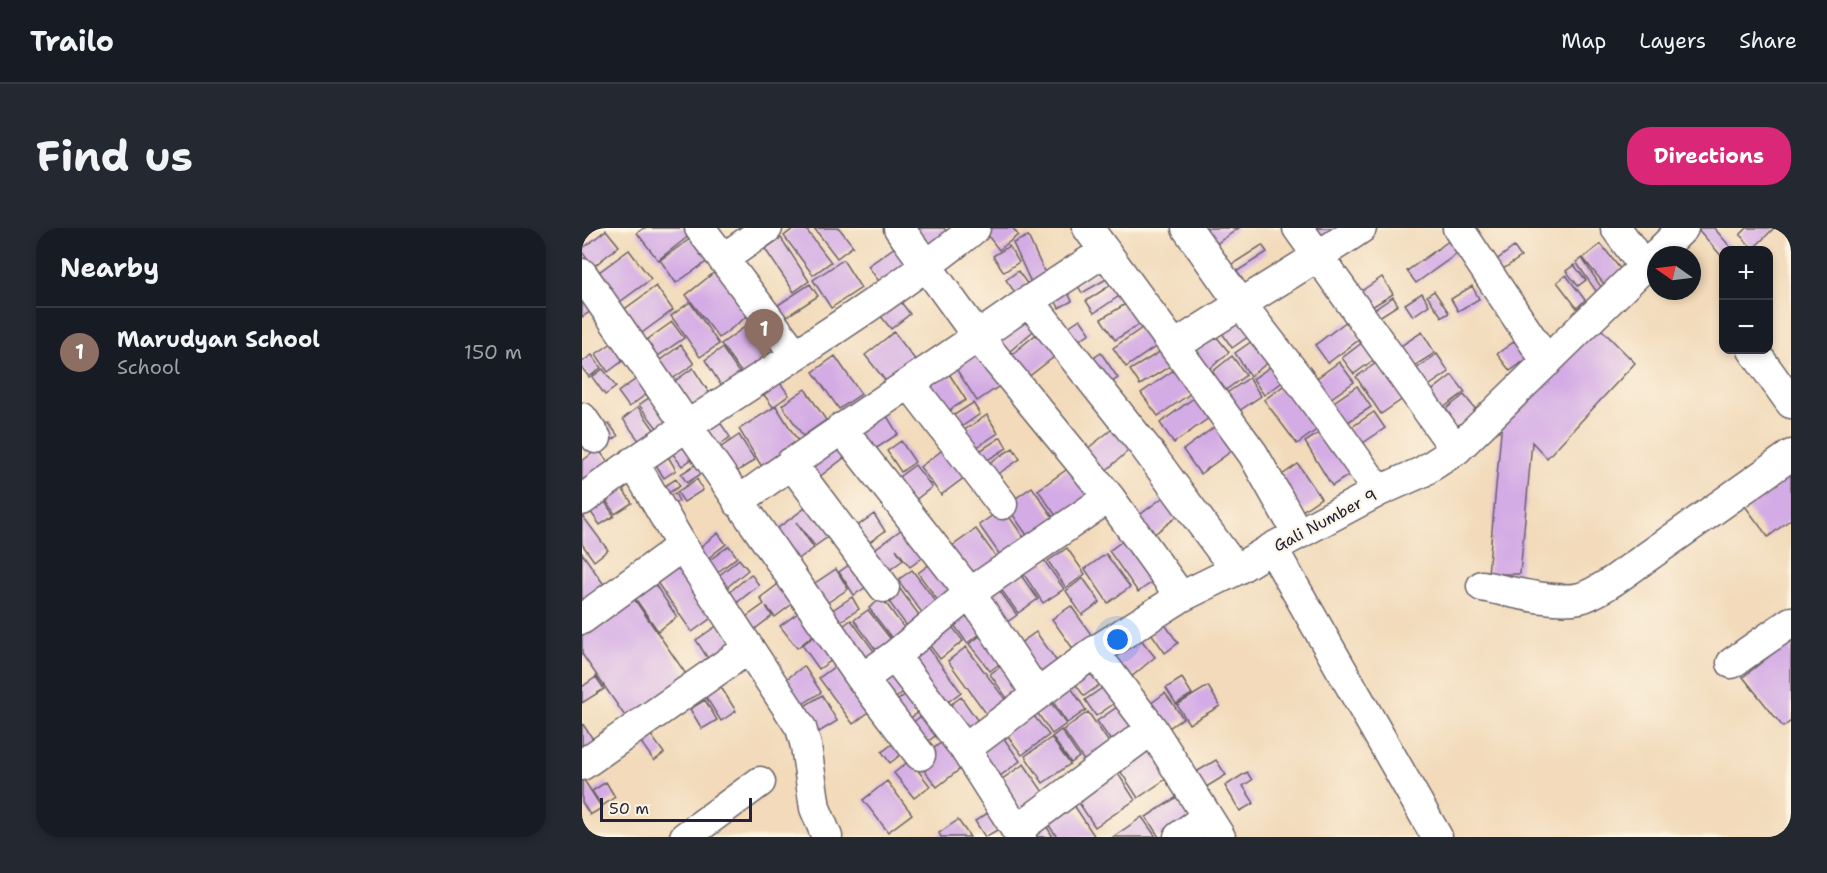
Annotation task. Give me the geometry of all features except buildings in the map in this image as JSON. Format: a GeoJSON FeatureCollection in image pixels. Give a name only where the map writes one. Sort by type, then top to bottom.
{"type":"FeatureCollection","features":[{"type":"Feature","properties":{"kind":"street"},"geometry":{"type":"LineString","coordinates":[[700,228],[795,354]]}},
{"type":"Feature","properties":{"kind":"street"},"geometry":{"type":"LineString","coordinates":[[723,260],[766,228]]}},
{"type":"Feature","properties":{"kind":"street"},"geometry":{"type":"LineString","coordinates":[[899,228],[978,337],[1109,497],[1181,597]]}},
{"type":"Feature","properties":{"kind":"street"},"geometry":{"type":"LineString","coordinates":[[582,500],[633,462],[927,266],[975,228]]}},
{"type":"Feature","properties":{"kind":"street"},"geometry":{"type":"LineString","coordinates":[[1187,228],[1379,492]]}},
{"type":"Feature","properties":{"kind":"street"},"geometry":{"type":"LineString","coordinates":[[1298,228],[1456,450]]}},
{"type":"Feature","properties":{"kind":"street"},"geometry":{"type":"LineString","coordinates":[[1175,346],[1361,228]]}},
{"type":"Feature","properties":{"kind":"street"},"geometry":{"type":"LineString","coordinates":[[1458,228],[1547,362]]}},
{"type":"Feature","properties":{"kind":"street"},"geometry":{"type":"LineString","coordinates":[[1616,228],[1647,255]]}},
{"type":"Feature","properties":{"kind":"street","name":"Gali Number 9"},"geometry":{"type":"LineString","coordinates":[[1665,246],[1683,228]]}},
{"type":"Feature","properties":{"kind":"street"},"geometry":{"type":"LineString","coordinates":[[738,502],[841,428],[910,384],[1029,301],[1096,240],[1253,454],[1285,541],[1437,837]]}},
{"type":"Feature","properties":{"kind":"street","name":"Gali Number 9"},"geometry":{"type":"LineString","coordinates":[[965,749],[1094,652],[1181,597],[1236,570],[1285,541],[1379,492],[1422,472],[1456,450],[1647,264]]}},
{"type":"Feature","properties":{"kind":"street"},"geometry":{"type":"LineString","coordinates":[[585,283],[862,679],[920,755]]}},
{"type":"Feature","properties":{"kind":"street"},"geometry":{"type":"LineString","coordinates":[[1029,301],[1145,447],[1236,570]]}},
{"type":"Feature","properties":{"kind":"street"},"geometry":{"type":"LineString","coordinates":[[1756,354],[1791,403]]}},
{"type":"Feature","properties":{"kind":"street"},"geometry":{"type":"LineString","coordinates":[[910,384],[1002,504]]}},
{"type":"Feature","properties":{"kind":"street"},"geometry":{"type":"LineString","coordinates":[[841,428],[970,593],[1037,694]]}},
{"type":"Feature","properties":{"kind":"street"},"geometry":{"type":"LineString","coordinates":[[1482,586],[1559,600],[1580,598],[1596,592],[1791,455]]}},
{"type":"Feature","properties":{"kind":"street"},"geometry":{"type":"LineString","coordinates":[[633,462],[682,546],[801,728],[806,746],[815,808],[826,837]]}},
{"type":"Feature","properties":{"kind":"street"},"geometry":{"type":"LineString","coordinates":[[791,463],[884,587]]}},
{"type":"Feature","properties":{"kind":"street"},"geometry":{"type":"LineString","coordinates":[[862,679],[894,656],[970,593],[1109,497]]}},
{"type":"Feature","properties":{"kind":"street"},"geometry":{"type":"LineString","coordinates":[[582,619],[682,546]]}},
{"type":"Feature","properties":{"kind":"street"},"geometry":{"type":"LineString","coordinates":[[1732,663],[1791,622]]}},
{"type":"Feature","properties":{"kind":"street"},"geometry":{"type":"LineString","coordinates":[[582,765],[749,648]]}},
{"type":"Feature","properties":{"kind":"street"},"geometry":{"type":"LineString","coordinates":[[1094,652],[1152,729],[1213,827],[1179,837]]}},
{"type":"Feature","properties":{"kind":"street"},"geometry":{"type":"LineString","coordinates":[[894,656],[965,749],[1019,834],[1152,729]]}},
{"type":"Feature","properties":{"kind":"street"},"geometry":{"type":"LineString","coordinates":[[685,837],[760,782]]}},
{"type":"Feature","properties":{"kind":"place","name":"Marudyan School"},"geometry":{"type":"Point","coordinates":[764,359]}}]}
